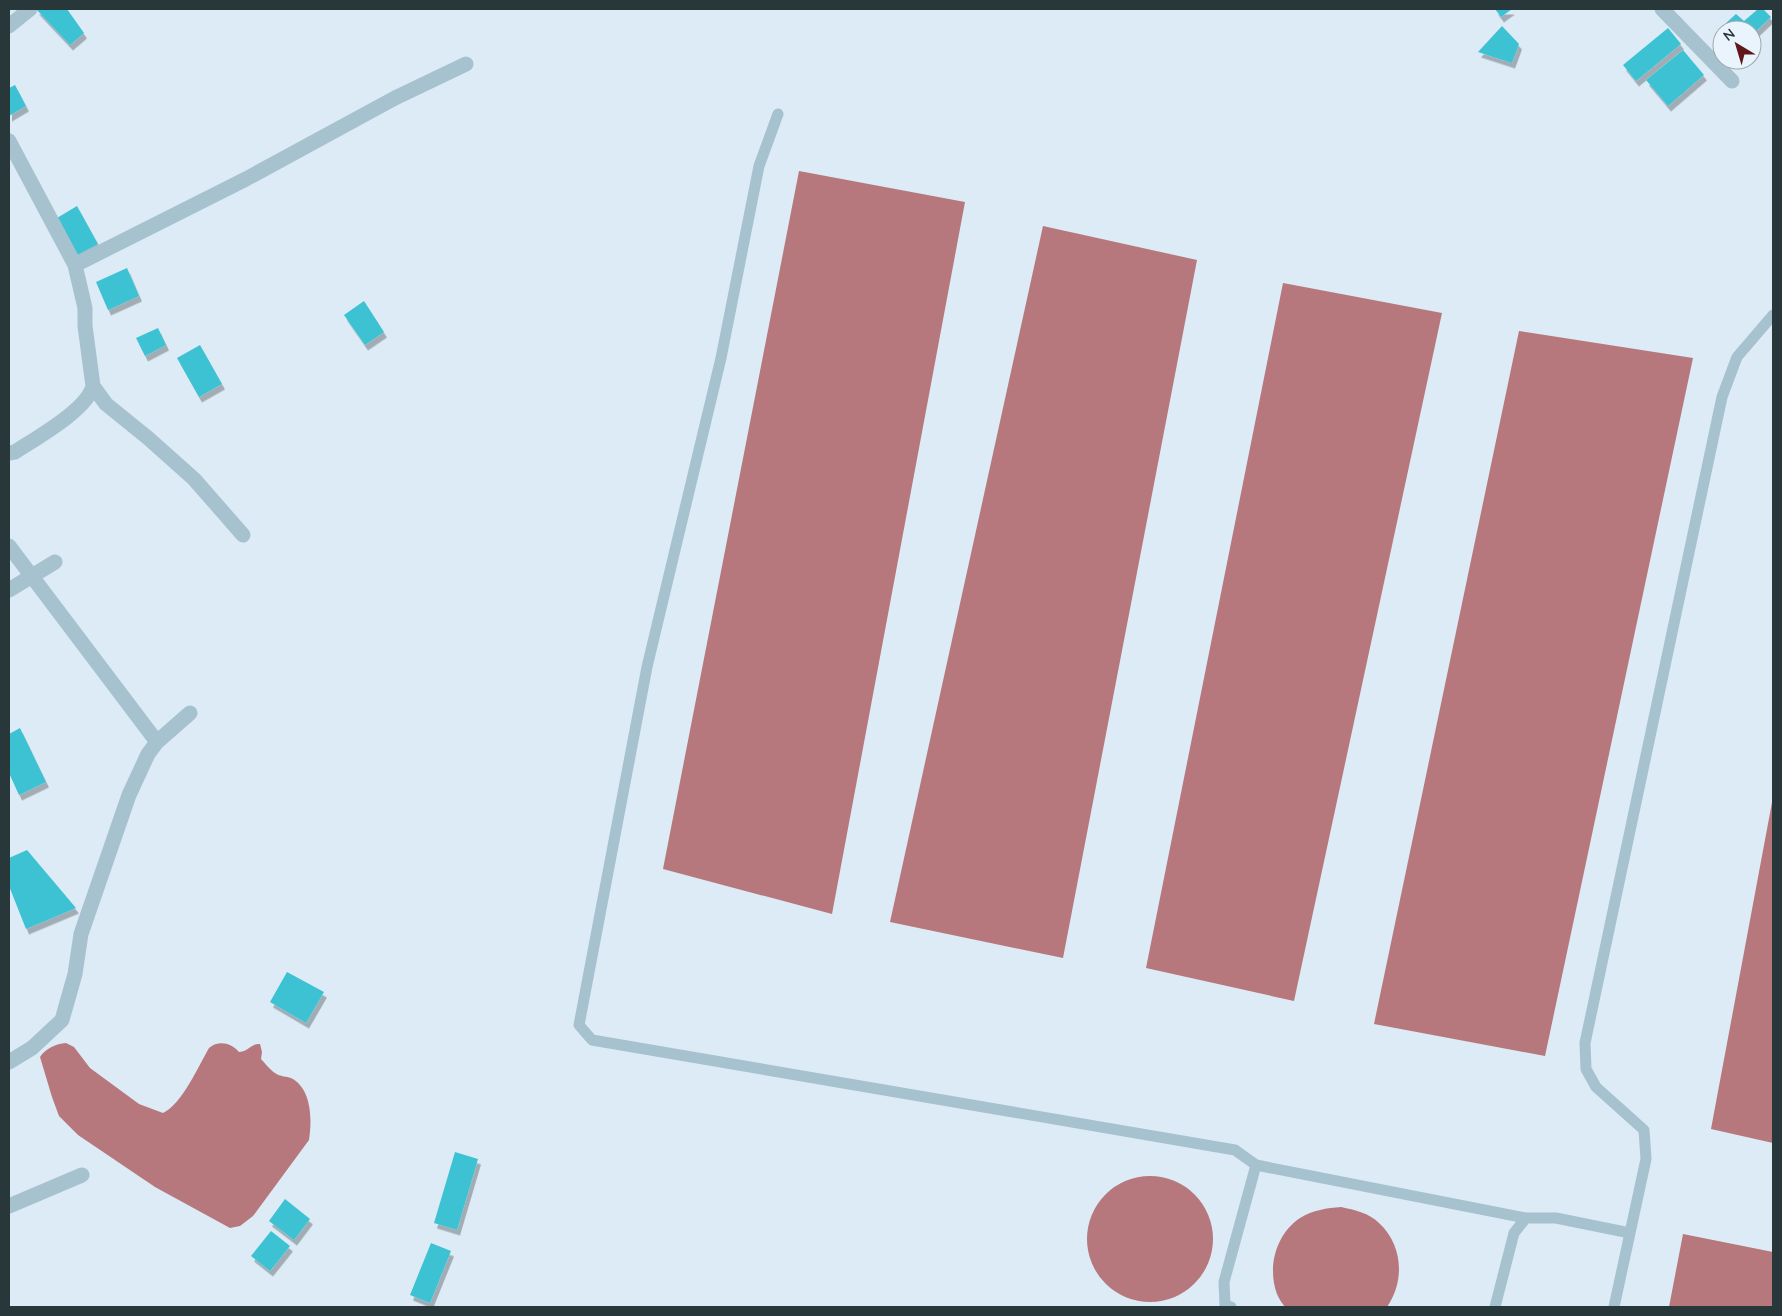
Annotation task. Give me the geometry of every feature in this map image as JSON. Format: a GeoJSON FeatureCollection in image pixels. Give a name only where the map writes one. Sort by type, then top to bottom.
{"type":"FeatureCollection","features":[{"type":"Feature","properties":{"kind":"street"},"geometry":{"type":"LineString","coordinates":[[9,26],[30,9]]}},
{"type":"Feature","properties":{"kind":"street"},"geometry":{"type":"LineString","coordinates":[[1662,9],[1732,81]]}},
{"type":"Feature","properties":{"kind":"street"},"geometry":{"type":"LineString","coordinates":[[75,265],[246,180],[395,98],[466,64]]}},
{"type":"Feature","properties":{"kind":"street"},"geometry":{"type":"LineString","coordinates":[[9,141],[75,265],[85,308],[85,326],[93,386],[91,395],[58,424],[15,452],[9,453]]}},
{"type":"Feature","properties":{"kind":"street"},"geometry":{"type":"LineString","coordinates":[[93,386],[106,404],[194,479],[243,535]]}},
{"type":"Feature","properties":{"kind":"street"},"geometry":{"type":"LineString","coordinates":[[9,546],[157,742]]}},
{"type":"Feature","properties":{"kind":"street"},"geometry":{"type":"LineString","coordinates":[[9,590],[55,562]]}},
{"type":"Feature","properties":{"kind":"street"},"geometry":{"type":"LineString","coordinates":[[9,1062],[32,1048],[62,1020],[75,974],[81,934],[114,835],[137,778],[148,754],[157,742],[190,713]]}},
{"type":"Feature","properties":{"kind":"street"},"geometry":{"type":"LineString","coordinates":[[9,1206],[82,1175]]}},
{"type":"Feature","properties":{"kind":"lane"},"geometry":{"type":"LineString","coordinates":[[778,114],[759,166],[721,358],[647,667],[578,1025],[592,1040],[1235,1150],[1256,1165],[1526,1218],[1556,1218],[1630,1233]]}},
{"type":"Feature","properties":{"kind":"lane"},"geometry":{"type":"LineString","coordinates":[[1614,1307],[1646,1159],[1644,1130],[1596,1087],[1586,1069],[1585,1043],[1722,397],[1737,357],[1773,315]]}},
{"type":"Feature","properties":{"kind":"lane"},"geometry":{"type":"LineString","coordinates":[[1231,1307],[1225,1305],[1224,1282],[1256,1165]]}},
{"type":"Feature","properties":{"kind":"lane"},"geometry":{"type":"LineString","coordinates":[[1494,1307],[1514,1233],[1526,1218]]}},
{"type":"Feature","properties":{"kind":"shaded area"},"geometry":{"type":"Polygon","coordinates":[[[799,171],[965,202],[832,914],[663,869],[799,171]]]}},
{"type":"Feature","properties":{"kind":"shaded area"},"geometry":{"type":"Polygon","coordinates":[[[1043,226],[1197,260],[1063,958],[890,922],[1043,226]]]}},
{"type":"Feature","properties":{"kind":"shaded area"},"geometry":{"type":"Polygon","coordinates":[[[1283,283],[1442,313],[1294,1001],[1146,968],[1283,283]]]}},
{"type":"Feature","properties":{"kind":"shaded area"},"geometry":{"type":"Polygon","coordinates":[[[1519,331],[1693,358],[1545,1056],[1374,1024],[1519,331]]]}},
{"type":"Feature","properties":{"kind":"shaded area"},"geometry":{"type":"Polygon","coordinates":[[[1773,797],[1773,1143],[1711,1129],[1773,797]]]}},
{"type":"Feature","properties":{"kind":"shaded area"},"geometry":{"type":"Polygon","coordinates":[[[66,1043],[74,1047],[90,1068],[139,1104],[163,1113],[177,1102],[195,1075],[209,1048],[221,1043],[232,1046],[239,1052],[260,1044],[261,1059],[269,1068],[277,1074],[293,1079],[304,1091],[310,1115],[309,1140],[253,1216],[240,1226],[230,1228],[155,1187],[78,1135],[59,1116],[40,1057],[51,1047],[66,1043]]]}},
{"type":"Feature","properties":{"kind":"shaded area"},"geometry":{"type":"Polygon","coordinates":[[[1150,1176],[1174,1181],[1185,1186],[1195,1194],[1203,1204],[1208,1215],[1213,1239],[1208,1263],[1203,1274],[1195,1284],[1185,1292],[1174,1297],[1150,1302],[1126,1297],[1115,1292],[1105,1284],[1097,1274],[1092,1263],[1087,1239],[1092,1215],[1097,1204],[1105,1194],[1115,1186],[1126,1181],[1150,1176]]]}},
{"type":"Feature","properties":{"kind":"shaded area"},"geometry":{"type":"Polygon","coordinates":[[[1341,1207],[1371,1217],[1387,1232],[1393,1242],[1397,1252],[1399,1275],[1393,1297],[1387,1307],[1285,1307],[1277,1294],[1273,1273],[1276,1252],[1285,1233],[1300,1218],[1310,1213],[1341,1207]]]}},
{"type":"Feature","properties":{"kind":"shaded area"},"geometry":{"type":"Polygon","coordinates":[[[1683,1234],[1773,1252],[1773,1307],[1669,1307],[1683,1234]]]}},
{"type":"Feature","properties":{"kind":"building"},"geometry":{"type":"Polygon","coordinates":[[[36,9],[67,9],[84,33],[70,45],[36,9]]]}},
{"type":"Feature","properties":{"kind":"building"},"geometry":{"type":"Polygon","coordinates":[[[1495,9],[1512,9],[1501,17],[1495,9]]]}},
{"type":"Feature","properties":{"kind":"building"},"geometry":{"type":"Polygon","coordinates":[[[1758,9],[1763,9],[1771,17],[1762,25],[1762,20],[1745,20],[1758,9]]]}},
{"type":"Feature","properties":{"kind":"building"},"geometry":{"type":"Polygon","coordinates":[[[1736,14],[1743,20],[1729,20],[1736,14]]]}},
{"type":"Feature","properties":{"kind":"building"},"geometry":{"type":"Polygon","coordinates":[[[1502,26],[1519,44],[1512,63],[1478,52],[1502,26]]]}},
{"type":"Feature","properties":{"kind":"building"},"geometry":{"type":"Polygon","coordinates":[[[1668,28],[1681,44],[1636,81],[1623,65],[1668,28]]]}},
{"type":"Feature","properties":{"kind":"building"},"geometry":{"type":"Polygon","coordinates":[[[1683,50],[1704,75],[1668,106],[1646,80],[1683,50]]]}},
{"type":"Feature","properties":{"kind":"building"},"geometry":{"type":"Polygon","coordinates":[[[15,85],[26,106],[9,116],[9,88],[15,85]]]}},
{"type":"Feature","properties":{"kind":"building"},"geometry":{"type":"Polygon","coordinates":[[[77,206],[98,244],[77,255],[57,218],[77,206]]]}},
{"type":"Feature","properties":{"kind":"building"},"geometry":{"type":"Polygon","coordinates":[[[127,268],[139,296],[108,310],[96,282],[127,268]]]}},
{"type":"Feature","properties":{"kind":"building"},"geometry":{"type":"Polygon","coordinates":[[[364,301],[384,332],[365,345],[344,315],[364,301]]]}},
{"type":"Feature","properties":{"kind":"building"},"geometry":{"type":"Polygon","coordinates":[[[158,328],[166,345],[145,356],[136,338],[158,328]]]}},
{"type":"Feature","properties":{"kind":"building"},"geometry":{"type":"Polygon","coordinates":[[[200,345],[222,384],[199,397],[177,358],[200,345]]]}},
{"type":"Feature","properties":{"kind":"building"},"geometry":{"type":"Polygon","coordinates":[[[20,728],[46,782],[19,795],[9,773],[9,734],[20,728]]]}},
{"type":"Feature","properties":{"kind":"building"},"geometry":{"type":"Polygon","coordinates":[[[27,850],[76,908],[26,929],[9,886],[9,858],[27,850]]]}},
{"type":"Feature","properties":{"kind":"building"},"geometry":{"type":"Polygon","coordinates":[[[287,972],[324,992],[306,1023],[270,1002],[287,972]]]}},
{"type":"Feature","properties":{"kind":"building"},"geometry":{"type":"Polygon","coordinates":[[[455,1152],[478,1159],[457,1230],[434,1223],[455,1152]]]}},
{"type":"Feature","properties":{"kind":"building"},"geometry":{"type":"Polygon","coordinates":[[[285,1199],[310,1219],[294,1240],[269,1221],[285,1199]]]}},
{"type":"Feature","properties":{"kind":"building"},"geometry":{"type":"Polygon","coordinates":[[[271,1231],[290,1246],[270,1271],[251,1256],[271,1231]]]}},
{"type":"Feature","properties":{"kind":"building"},"geometry":{"type":"Polygon","coordinates":[[[431,1243],[451,1251],[430,1303],[410,1295],[431,1243]]]}}]}
